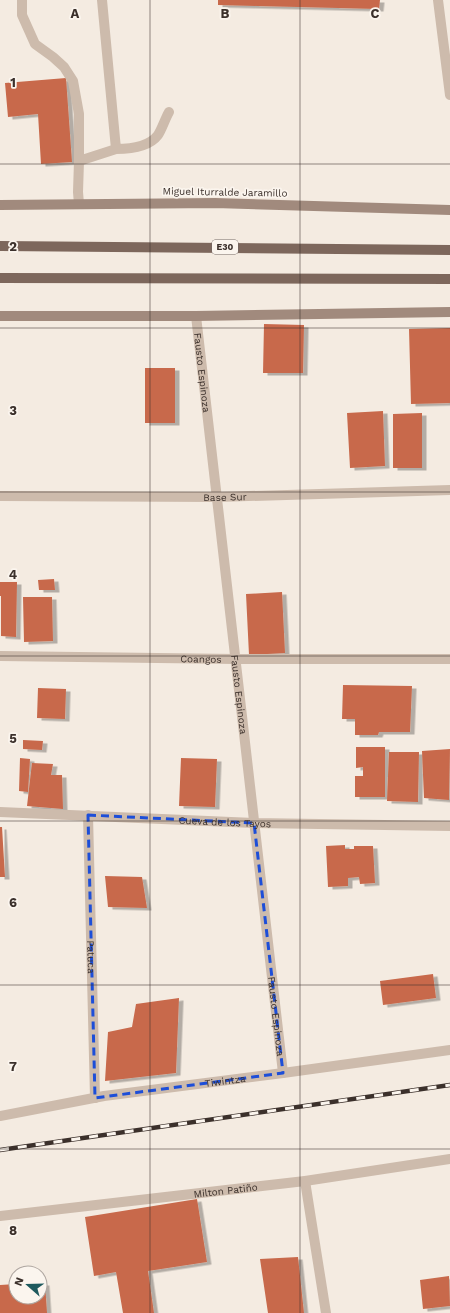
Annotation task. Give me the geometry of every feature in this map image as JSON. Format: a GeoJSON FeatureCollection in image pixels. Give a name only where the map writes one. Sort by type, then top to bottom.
{"type":"FeatureCollection","features":[{"type":"Feature","properties":{"kind":"main road","name":"Miguel Iturralde Jaramillo"},"geometry":{"type":"LineString","coordinates":[[0,205],[215,203],[450,210]]}},
{"type":"Feature","properties":{"kind":"main road","name":"E30"},"geometry":{"type":"LineString","coordinates":[[0,246],[450,250]]}},
{"type":"Feature","properties":{"kind":"main road"},"geometry":{"type":"LineString","coordinates":[[0,278],[450,279]]}},
{"type":"Feature","properties":{"kind":"main road"},"geometry":{"type":"LineString","coordinates":[[0,316],[196,316],[450,312]]}},
{"type":"Feature","properties":{"kind":"street"},"geometry":{"type":"LineString","coordinates":[[22,0],[22,15],[35,44],[64,67],[73,81],[79,114],[79,204]]}},
{"type":"Feature","properties":{"kind":"street"},"geometry":{"type":"LineString","coordinates":[[102,0],[116,149]]}},
{"type":"Feature","properties":{"kind":"street"},"geometry":{"type":"LineString","coordinates":[[438,0],[450,96]]}},
{"type":"Feature","properties":{"kind":"street"},"geometry":{"type":"LineString","coordinates":[[79,161],[116,149],[131,149],[144,145],[157,136],[169,112]]}},
{"type":"Feature","properties":{"kind":"street","name":"Fausto Espinoza"},"geometry":{"type":"LineString","coordinates":[[196,316],[283,1073]]}},
{"type":"Feature","properties":{"kind":"street","name":"Base Sur"},"geometry":{"type":"LineString","coordinates":[[0,496],[217,497],[450,490]]}},
{"type":"Feature","properties":{"kind":"street","name":"Coangos"},"geometry":{"type":"LineString","coordinates":[[0,656],[236,659],[450,659]]}},
{"type":"Feature","properties":{"kind":"street","name":"Cueva de los Tayos"},"geometry":{"type":"LineString","coordinates":[[0,812],[254,823],[450,826]]}},
{"type":"Feature","properties":{"kind":"street","name":"Patuca"},"geometry":{"type":"LineString","coordinates":[[88,815],[95,1098]]}},
{"type":"Feature","properties":{"kind":"street","name":"Tiwintza"},"geometry":{"type":"LineString","coordinates":[[0,1116],[95,1098],[450,1050]]}},
{"type":"Feature","properties":{"kind":"street","name":"Milton Patiño"},"geometry":{"type":"LineString","coordinates":[[0,1216],[305,1181],[450,1159]]}},
{"type":"Feature","properties":{"kind":"street"},"geometry":{"type":"LineString","coordinates":[[305,1181],[326,1313]]}},
{"type":"Feature","properties":{"kind":"highlighted area"},"geometry":{"type":"Polygon","coordinates":[[[88,815],[254,823],[283,1073],[95,1098],[88,815]]]}},
{"type":"Feature","properties":{"kind":"building"},"geometry":{"type":"Polygon","coordinates":[[[218,0],[380,0],[379,9],[218,5],[218,0]]]}},
{"type":"Feature","properties":{"kind":"building"},"geometry":{"type":"Polygon","coordinates":[[[66,78],[72,162],[41,164],[38,114],[8,117],[5,83],[66,78]]]}},
{"type":"Feature","properties":{"kind":"building"},"geometry":{"type":"Polygon","coordinates":[[[264,324],[304,325],[303,373],[263,373],[264,324]]]}},
{"type":"Feature","properties":{"kind":"building"},"geometry":{"type":"Polygon","coordinates":[[[450,328],[450,403],[411,404],[409,329],[450,328]]]}},
{"type":"Feature","properties":{"kind":"building"},"geometry":{"type":"Polygon","coordinates":[[[145,368],[175,368],[175,423],[145,423],[145,368]]]}},
{"type":"Feature","properties":{"kind":"building"},"geometry":{"type":"Polygon","coordinates":[[[383,411],[385,466],[350,468],[347,413],[383,411]]]}},
{"type":"Feature","properties":{"kind":"building"},"geometry":{"type":"Polygon","coordinates":[[[422,413],[422,468],[393,468],[393,414],[422,413]]]}},
{"type":"Feature","properties":{"kind":"building"},"geometry":{"type":"Polygon","coordinates":[[[54,579],[55,590],[39,590],[38,580],[54,579]]]}},
{"type":"Feature","properties":{"kind":"building"},"geometry":{"type":"Polygon","coordinates":[[[0,582],[17,582],[16,637],[1,636],[0,582]]]}},
{"type":"Feature","properties":{"kind":"building"},"geometry":{"type":"Polygon","coordinates":[[[282,592],[285,653],[249,655],[246,594],[282,592]]]}},
{"type":"Feature","properties":{"kind":"building"},"geometry":{"type":"Polygon","coordinates":[[[23,597],[52,597],[53,641],[24,642],[23,597]]]}},
{"type":"Feature","properties":{"kind":"building"},"geometry":{"type":"Polygon","coordinates":[[[343,685],[412,686],[410,732],[379,732],[378,735],[355,735],[355,719],[342,719],[343,685]]]}},
{"type":"Feature","properties":{"kind":"building"},"geometry":{"type":"Polygon","coordinates":[[[38,688],[66,689],[65,719],[37,718],[38,688]]]}},
{"type":"Feature","properties":{"kind":"building"},"geometry":{"type":"Polygon","coordinates":[[[23,740],[43,741],[42,750],[23,749],[23,740]]]}},
{"type":"Feature","properties":{"kind":"building"},"geometry":{"type":"Polygon","coordinates":[[[356,747],[385,747],[385,797],[355,797],[355,776],[363,776],[363,767],[356,768],[356,747]]]}},
{"type":"Feature","properties":{"kind":"building"},"geometry":{"type":"Polygon","coordinates":[[[450,749],[449,800],[424,798],[422,751],[450,749]]]}},
{"type":"Feature","properties":{"kind":"building"},"geometry":{"type":"Polygon","coordinates":[[[389,752],[419,752],[418,802],[387,801],[389,752]]]}},
{"type":"Feature","properties":{"kind":"building"},"geometry":{"type":"Polygon","coordinates":[[[20,758],[30,759],[28,792],[19,791],[20,758]]]}},
{"type":"Feature","properties":{"kind":"building"},"geometry":{"type":"Polygon","coordinates":[[[181,758],[217,759],[215,807],[179,806],[181,758]]]}},
{"type":"Feature","properties":{"kind":"building"},"geometry":{"type":"Polygon","coordinates":[[[32,763],[53,764],[51,775],[62,775],[63,809],[27,806],[32,763]]]}},
{"type":"Feature","properties":{"kind":"building"},"geometry":{"type":"Polygon","coordinates":[[[0,827],[2,827],[5,877],[0,877],[0,827]]]}},
{"type":"Feature","properties":{"kind":"building"},"geometry":{"type":"Polygon","coordinates":[[[345,845],[345,849],[354,849],[354,846],[373,846],[375,883],[360,884],[359,877],[348,878],[348,886],[328,887],[326,846],[345,845]]]}},
{"type":"Feature","properties":{"kind":"building"},"geometry":{"type":"Polygon","coordinates":[[[105,876],[142,877],[147,908],[108,907],[105,876]]]}},
{"type":"Feature","properties":{"kind":"building"},"geometry":{"type":"Polygon","coordinates":[[[433,974],[436,998],[383,1005],[380,981],[433,974]]]}},
{"type":"Feature","properties":{"kind":"building"},"geometry":{"type":"Polygon","coordinates":[[[179,998],[176,1073],[105,1081],[108,1032],[132,1027],[136,1004],[179,998]]]}},
{"type":"Feature","properties":{"kind":"building"},"geometry":{"type":"Polygon","coordinates":[[[197,1199],[207,1262],[148,1271],[154,1313],[123,1313],[116,1272],[94,1276],[85,1217],[197,1199]]]}},
{"type":"Feature","properties":{"kind":"building"},"geometry":{"type":"Polygon","coordinates":[[[298,1257],[304,1313],[268,1313],[260,1259],[298,1257]]]}},
{"type":"Feature","properties":{"kind":"building"},"geometry":{"type":"Polygon","coordinates":[[[449,1276],[450,1306],[423,1309],[420,1280],[449,1276]]]}},
{"type":"Feature","properties":{"kind":"building"},"geometry":{"type":"Polygon","coordinates":[[[8,1284],[8,1305],[46,1305],[47,1313],[0,1313],[0,1285],[8,1284]]]}},
{"type":"Feature","properties":{"kind":"railway"},"geometry":{"type":"LineString","coordinates":[[0,1150],[450,1085]]}}]}
